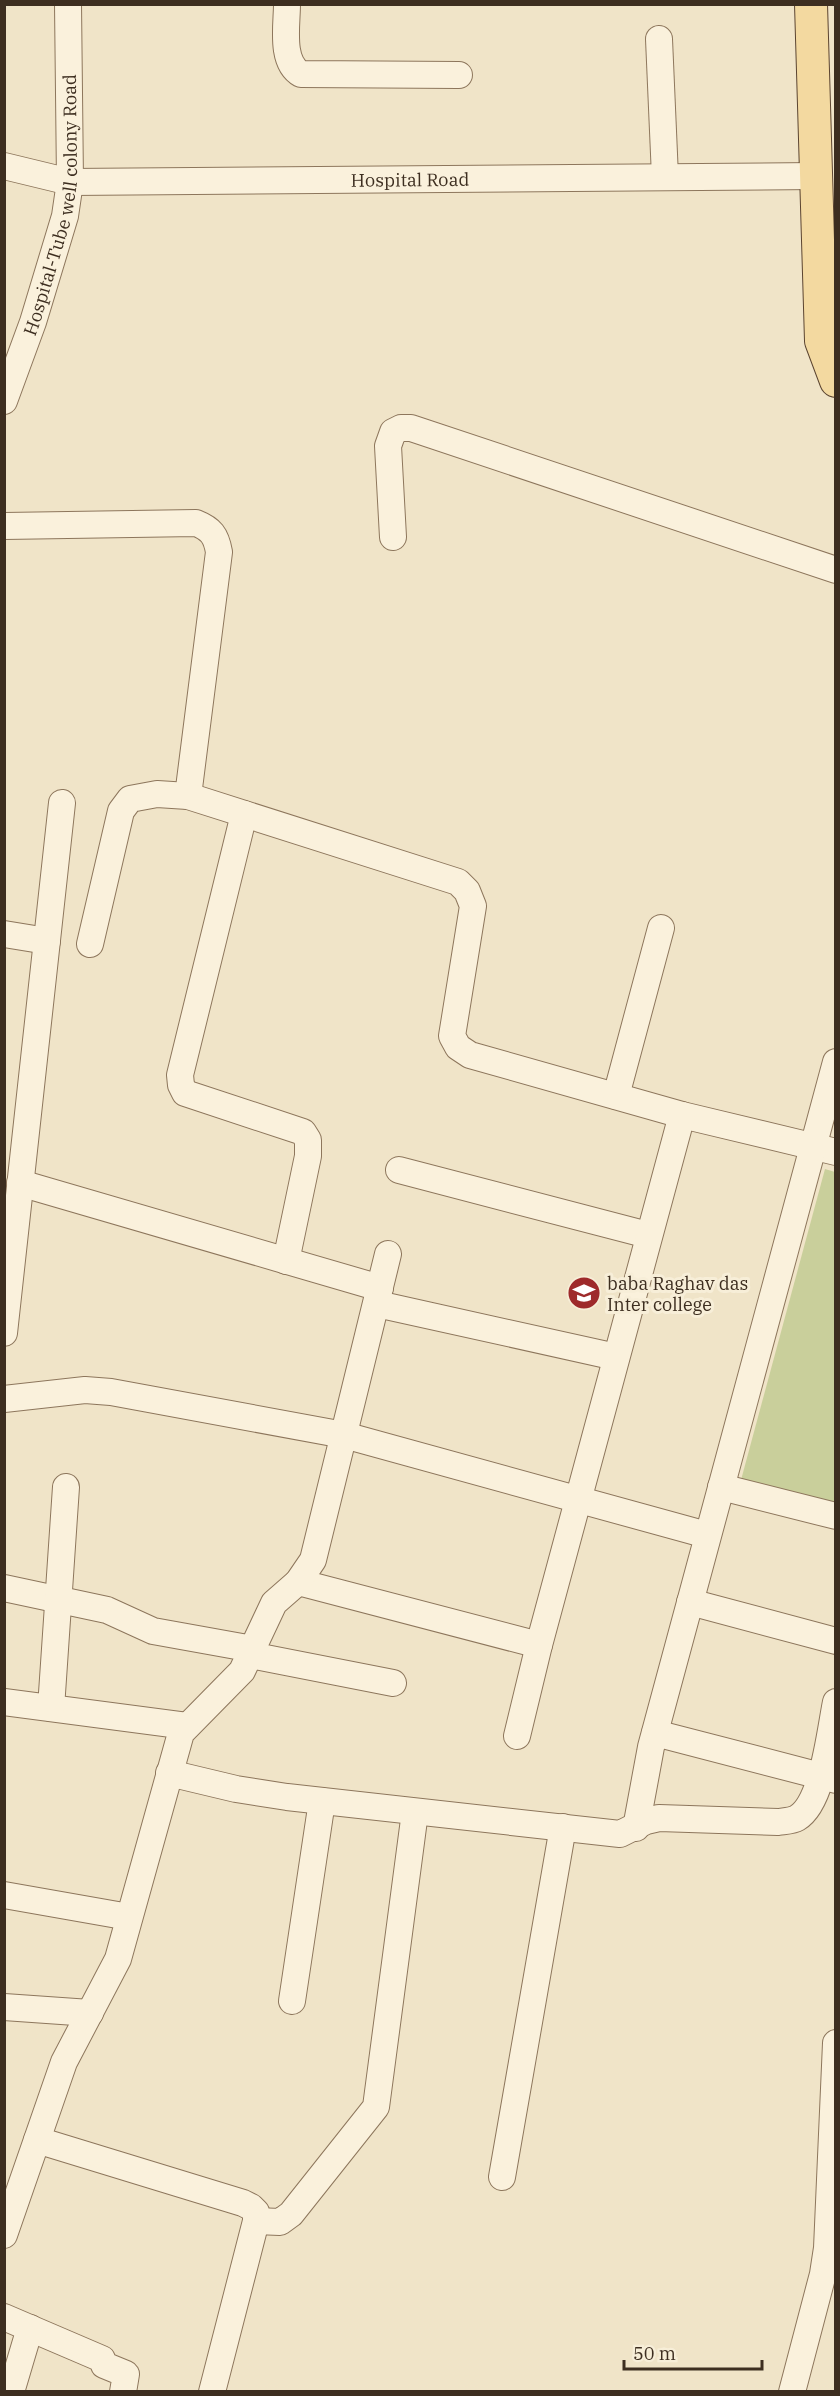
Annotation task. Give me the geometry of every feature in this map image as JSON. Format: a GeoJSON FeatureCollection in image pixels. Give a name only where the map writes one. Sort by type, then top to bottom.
{"type":"FeatureCollection","features":[{"type":"Feature","properties":{"kind":"main road"},"geometry":{"type":"LineString","coordinates":[[811,4],[827,237],[827,288],[821,341],[836,381]]}},
{"type":"Feature","properties":{"kind":"street","name":"Hospital-Tube well colony Road"},"geometry":{"type":"LineString","coordinates":[[4,401],[33,322],[62,227],[70,182],[68,4]]}},
{"type":"Feature","properties":{"kind":"street"},"geometry":{"type":"LineString","coordinates":[[288,4],[287,54],[293,69],[301,74],[459,75]]}},
{"type":"Feature","properties":{"kind":"street"},"geometry":{"type":"LineString","coordinates":[[659,39],[665,177]]}},
{"type":"Feature","properties":{"kind":"street","name":"Hospital Road"},"geometry":{"type":"LineString","coordinates":[[4,166],[70,182],[665,177],[822,166]]}},
{"type":"Feature","properties":{"kind":"street"},"geometry":{"type":"LineString","coordinates":[[393,537],[388,446],[393,432],[401,428],[411,428],[836,570]]}},
{"type":"Feature","properties":{"kind":"street"},"geometry":{"type":"LineString","coordinates":[[4,526],[196,523],[208,528],[216,537],[219,552],[188,796]]}},
{"type":"Feature","properties":{"kind":"street"},"geometry":{"type":"LineString","coordinates":[[90,944],[121,811],[130,800],[157,794],[188,796],[458,882],[467,891],[473,906],[452,1036],[458,1047],[470,1055],[681,1114],[825,1150]]}},
{"type":"Feature","properties":{"kind":"street"},"geometry":{"type":"LineString","coordinates":[[4,1333],[62,803]]}},
{"type":"Feature","properties":{"kind":"street"},"geometry":{"type":"LineString","coordinates":[[244,814],[180,1075],[185,1093],[303,1132],[308,1140],[308,1156],[286,1261]]}},
{"type":"Feature","properties":{"kind":"street"},"geometry":{"type":"LineString","coordinates":[[616,1096],[661,928]]}},
{"type":"Feature","properties":{"kind":"street"},"geometry":{"type":"LineString","coordinates":[[4,934],[47,941]]}},
{"type":"Feature","properties":{"kind":"street"},"geometry":{"type":"LineString","coordinates":[[636,1827],[655,1733],[707,1535],[825,1150],[836,1062]]}},
{"type":"Feature","properties":{"kind":"street"},"geometry":{"type":"LineString","coordinates":[[517,1736],[539,1645],[681,1114]]}},
{"type":"Feature","properties":{"kind":"street"},"geometry":{"type":"LineString","coordinates":[[399,1170],[648,1235]]}},
{"type":"Feature","properties":{"kind":"street"},"geometry":{"type":"LineString","coordinates":[[21,1183],[286,1261],[379,1296],[616,1357]]}},
{"type":"Feature","properties":{"kind":"street"},"geometry":{"type":"LineString","coordinates":[[4,2235],[64,2062],[118,1959],[181,1733],[242,1671],[274,1604],[298,1582],[313,1560],[388,1254]]}},
{"type":"Feature","properties":{"kind":"street"},"geometry":{"type":"LineString","coordinates":[[4,1399],[79,1390],[111,1392],[344,1436],[707,1535]]}},
{"type":"Feature","properties":{"kind":"street"},"geometry":{"type":"LineString","coordinates":[[51,1708],[66,1487]]}},
{"type":"Feature","properties":{"kind":"street"},"geometry":{"type":"LineString","coordinates":[[721,1487],[836,1516]]}},
{"type":"Feature","properties":{"kind":"street"},"geometry":{"type":"LineString","coordinates":[[298,1582],[539,1645]]}},
{"type":"Feature","properties":{"kind":"street"},"geometry":{"type":"LineString","coordinates":[[4,1588],[107,1610],[153,1631],[393,1683]]}},
{"type":"Feature","properties":{"kind":"street"},"geometry":{"type":"LineString","coordinates":[[690,1602],[836,1641]]}},
{"type":"Feature","properties":{"kind":"street"},"geometry":{"type":"LineString","coordinates":[[4,1702],[188,1726]]}},
{"type":"Feature","properties":{"kind":"street"},"geometry":{"type":"LineString","coordinates":[[169,1773],[236,1789],[322,1801],[620,1833],[658,1818],[778,1822],[796,1818],[808,1807],[829,1779],[836,1702]]}},
{"type":"Feature","properties":{"kind":"street"},"geometry":{"type":"LineString","coordinates":[[655,1733],[829,1779]]}},
{"type":"Feature","properties":{"kind":"street"},"geometry":{"type":"LineString","coordinates":[[292,2001],[322,1801]]}},
{"type":"Feature","properties":{"kind":"street"},"geometry":{"type":"LineString","coordinates":[[256,2221],[280,2222],[291,2214],[376,2107],[415,1812]]}},
{"type":"Feature","properties":{"kind":"street"},"geometry":{"type":"LineString","coordinates":[[502,2177],[563,1827]]}},
{"type":"Feature","properties":{"kind":"street"},"geometry":{"type":"LineString","coordinates":[[4,1895],[129,1917]]}},
{"type":"Feature","properties":{"kind":"street"},"geometry":{"type":"LineString","coordinates":[[4,2007],[90,2013]]}},
{"type":"Feature","properties":{"kind":"street"},"geometry":{"type":"LineString","coordinates":[[792,2391],[823,2274],[827,2248],[836,2043]]}},
{"type":"Feature","properties":{"kind":"street"},"geometry":{"type":"LineString","coordinates":[[37,2140],[243,2203],[256,2212],[256,2221],[212,2391]]}},
{"type":"Feature","properties":{"kind":"street"},"geometry":{"type":"LineString","coordinates":[[4,2317],[97,2356],[102,2359],[104,2365],[125,2373],[123,2391]]}},
{"type":"Feature","properties":{"kind":"street"},"geometry":{"type":"LineString","coordinates":[[12,2391],[30,2328]]}},
{"type":"Feature","properties":{"kind":"green space"},"geometry":{"type":"Polygon","coordinates":[[[825,1169],[835,1172],[835,1504],[741,1480],[825,1169]]]}},
{"type":"Feature","properties":{"kind":"place","name":"baba Raghav das Inter college"},"geometry":{"type":"Point","coordinates":[584,1293]}}]}
